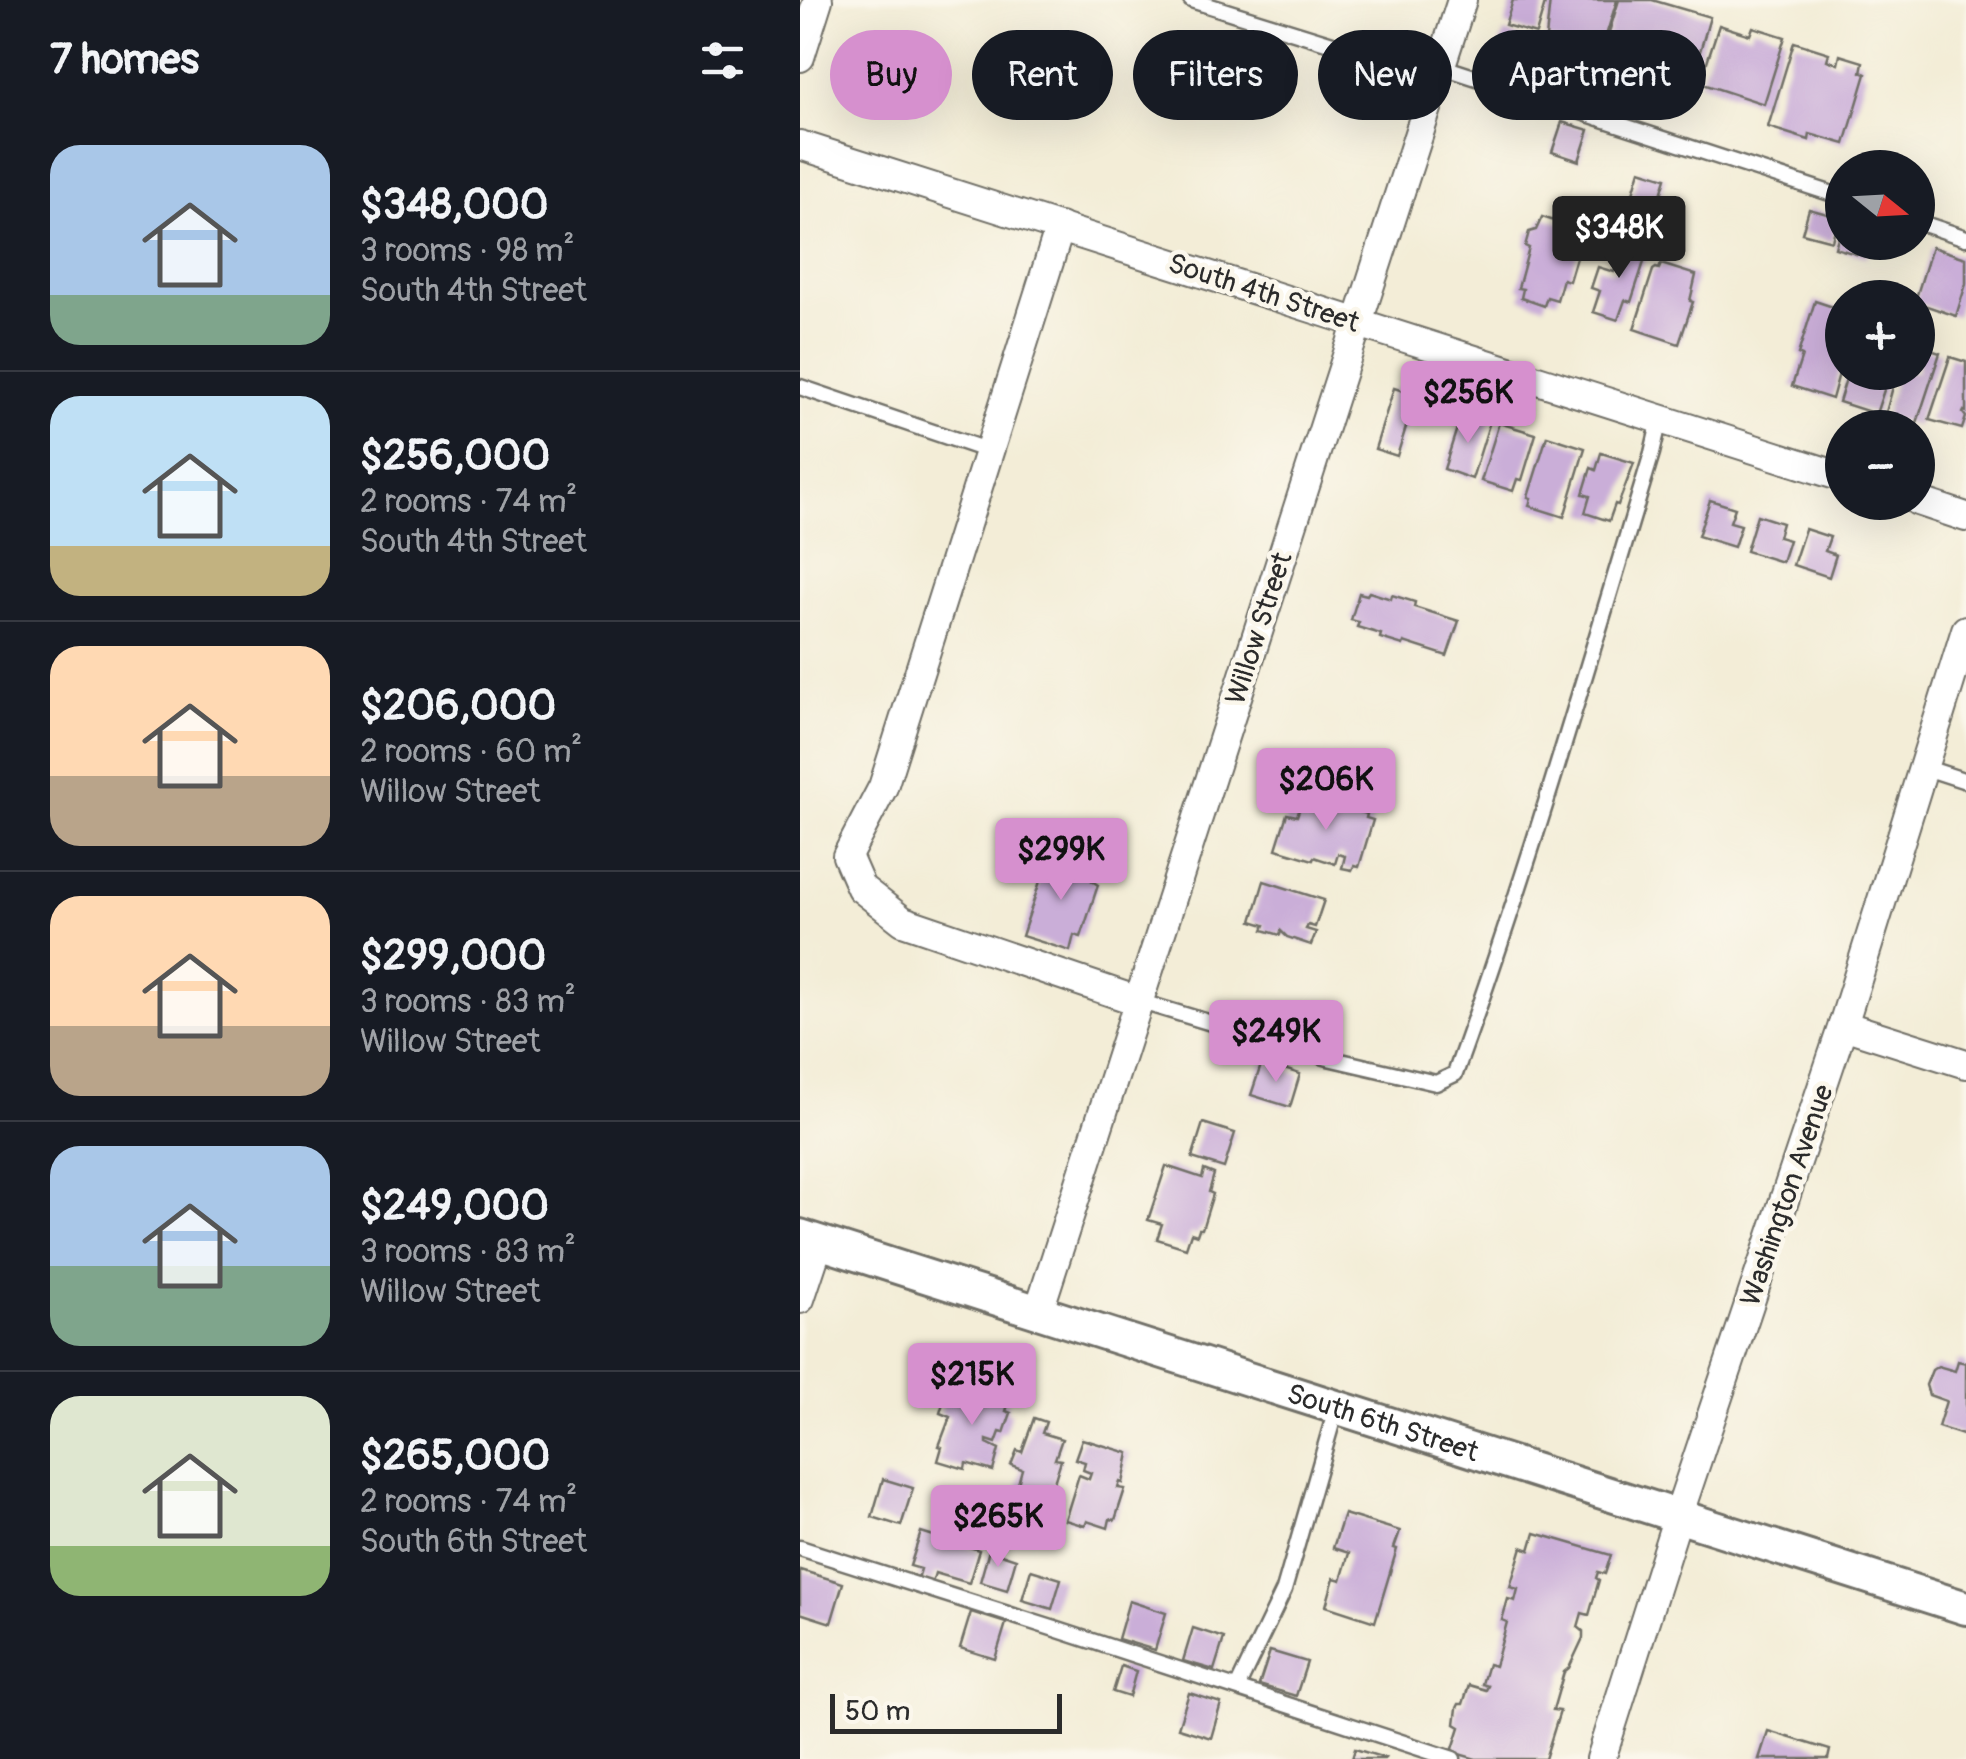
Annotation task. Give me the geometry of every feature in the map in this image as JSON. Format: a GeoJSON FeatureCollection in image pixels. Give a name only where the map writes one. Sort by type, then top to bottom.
{"type":"FeatureCollection","features":[{"type":"Feature","properties":{"kind":"street"},"geometry":{"type":"LineString","coordinates":[[800,57],[818,0]]}},
{"type":"Feature","properties":{"kind":"street","name":"Willow Street"},"geometry":{"type":"LineString","coordinates":[[1452,30],[1462,0]]}},
{"type":"Feature","properties":{"kind":"street","name":"Willow Street"},"geometry":{"type":"LineString","coordinates":[[1038,1313],[1422,120]]}},
{"type":"Feature","properties":{"kind":"street","name":"South 4th Street"},"geometry":{"type":"LineString","coordinates":[[800,145],[1825,472]]}},
{"type":"Feature","properties":{"kind":"street"},"geometry":{"type":"LineString","coordinates":[[1060,228],[883,786],[847,856],[860,888],[903,921],[1138,1001]]}},
{"type":"Feature","properties":{"kind":"street"},"geometry":{"type":"LineString","coordinates":[[1935,507],[1966,517]]}},
{"type":"Feature","properties":{"kind":"street","name":"Washington Avenue"},"geometry":{"type":"LineString","coordinates":[[1601,1759],[1843,1025],[1966,630]]}},
{"type":"Feature","properties":{"kind":"street"},"geometry":{"type":"LineString","coordinates":[[1843,1025],[1966,1064]]}},
{"type":"Feature","properties":{"kind":"street"},"geometry":{"type":"LineString","coordinates":[[800,1299],[809,1239]]}},
{"type":"Feature","properties":{"kind":"street","name":"South 6th Street"},"geometry":{"type":"LineString","coordinates":[[809,1239],[1966,1608]]}},
{"type":"Feature","properties":{"kind":"lane"},"geometry":{"type":"LineString","coordinates":[[1191,0],[1318,39]]}},
{"type":"Feature","properties":{"kind":"lane"},"geometry":{"type":"LineString","coordinates":[[1452,70],[1825,191]]}},
{"type":"Feature","properties":{"kind":"lane"},"geometry":{"type":"LineString","coordinates":[[1935,228],[1966,238]]}},
{"type":"Feature","properties":{"kind":"lane"},"geometry":{"type":"LineString","coordinates":[[800,388],[989,450]]}},
{"type":"Feature","properties":{"kind":"lane"},"geometry":{"type":"LineString","coordinates":[[1138,1001],[1328,1058],[1436,1083],[1454,1074],[1553,778],[1660,419]]}},
{"type":"Feature","properties":{"kind":"lane"},"geometry":{"type":"LineString","coordinates":[[1923,767],[1966,781]]}},
{"type":"Feature","properties":{"kind":"lane"},"geometry":{"type":"LineString","coordinates":[[1238,1688],[1284,1590],[1337,1408]]}},
{"type":"Feature","properties":{"kind":"lane"},"geometry":{"type":"LineString","coordinates":[[800,1548],[1453,1759]]}},
{"type":"Feature","properties":{"kind":"building"},"geometry":{"type":"Polygon","coordinates":[[[1513,0],[1546,0],[1537,30],[1505,25],[1513,0]]]}},
{"type":"Feature","properties":{"kind":"building"},"geometry":{"type":"Polygon","coordinates":[[[1550,0],[1617,0],[1608,30],[1547,30],[1550,0]]]}},
{"type":"Feature","properties":{"kind":"building"},"geometry":{"type":"Polygon","coordinates":[[[1619,0],[1652,0],[1710,17],[1706,31],[1610,30],[1619,0]]]}},
{"type":"Feature","properties":{"kind":"building"},"geometry":{"type":"Polygon","coordinates":[[[1719,25],[1750,35],[1753,27],[1785,37],[1764,104],[1706,85],[1706,65],[1719,25]]]}},
{"type":"Feature","properties":{"kind":"building"},"geometry":{"type":"Polygon","coordinates":[[[1794,42],[1829,53],[1827,60],[1838,64],[1840,55],[1863,62],[1861,72],[1866,74],[1845,144],[1810,134],[1809,140],[1768,127],[1794,42]]]}},
{"type":"Feature","properties":{"kind":"building"},"geometry":{"type":"Polygon","coordinates":[[[1562,122],[1589,130],[1579,161],[1552,152],[1562,122]]]}},
{"type":"Feature","properties":{"kind":"building"},"geometry":{"type":"Polygon","coordinates":[[[1640,170],[1666,178],[1656,211],[1630,203],[1640,170]]]}},
{"type":"Feature","properties":{"kind":"building"},"geometry":{"type":"Polygon","coordinates":[[[1809,209],[1825,213],[1825,239],[1802,233],[1809,209]]]}},
{"type":"Feature","properties":{"kind":"building"},"geometry":{"type":"Polygon","coordinates":[[[1542,217],[1573,227],[1571,233],[1577,235],[1572,252],[1577,254],[1569,281],[1563,279],[1557,300],[1547,297],[1544,306],[1521,298],[1523,289],[1518,288],[1529,248],[1525,246],[1529,232],[1536,230],[1542,217]]]}},
{"type":"Feature","properties":{"kind":"building"},"geometry":{"type":"Polygon","coordinates":[[[1628,238],[1647,244],[1631,302],[1625,300],[1618,320],[1593,312],[1600,291],[1591,288],[1598,267],[1614,272],[1628,238]]]}},
{"type":"Feature","properties":{"kind":"building"},"geometry":{"type":"Polygon","coordinates":[[[1935,248],[1966,258],[1966,284],[1956,316],[1935,309],[1935,280],[1922,280],[1928,260],[1935,260],[1935,248]]]}},
{"type":"Feature","properties":{"kind":"building"},"geometry":{"type":"Polygon","coordinates":[[[1661,264],[1696,275],[1690,301],[1693,302],[1679,344],[1634,329],[1653,270],[1661,264]]]}},
{"type":"Feature","properties":{"kind":"building"},"geometry":{"type":"Polygon","coordinates":[[[1815,301],[1825,304],[1825,390],[1834,390],[1832,399],[1792,386],[1802,356],[1798,354],[1815,301]]]}},
{"type":"Feature","properties":{"kind":"building"},"geometry":{"type":"Polygon","coordinates":[[[1950,357],[1966,362],[1966,417],[1962,429],[1935,422],[1932,410],[1950,357]]]}},
{"type":"Feature","properties":{"kind":"building"},"geometry":{"type":"Polygon","coordinates":[[[1394,388],[1416,395],[1397,456],[1375,449],[1394,388]]]}},
{"type":"Feature","properties":{"kind":"building"},"geometry":{"type":"Polygon","coordinates":[[[1843,390],[1884,390],[1877,410],[1839,402],[1843,390]]]}},
{"type":"Feature","properties":{"kind":"building"},"geometry":{"type":"Polygon","coordinates":[[[1892,390],[1928,390],[1921,410],[1887,410],[1892,390]]]}},
{"type":"Feature","properties":{"kind":"building"},"geometry":{"type":"Polygon","coordinates":[[[1469,411],[1491,418],[1472,479],[1444,469],[1457,428],[1463,430],[1469,411]]]}},
{"type":"Feature","properties":{"kind":"building"},"geometry":{"type":"Polygon","coordinates":[[[1499,423],[1536,434],[1522,480],[1517,479],[1513,491],[1481,481],[1499,423]]]}},
{"type":"Feature","properties":{"kind":"building"},"geometry":{"type":"Polygon","coordinates":[[[1547,436],[1585,448],[1564,517],[1529,506],[1528,497],[1547,436]]]}},
{"type":"Feature","properties":{"kind":"building"},"geometry":{"type":"Polygon","coordinates":[[[1601,453],[1634,463],[1609,521],[1585,513],[1590,496],[1583,494],[1591,468],[1596,470],[1601,453]]]}},
{"type":"Feature","properties":{"kind":"building"},"geometry":{"type":"Polygon","coordinates":[[[1710,500],[1735,508],[1730,522],[1741,525],[1734,547],[1698,536],[1710,500]]]}},
{"type":"Feature","properties":{"kind":"building"},"geometry":{"type":"Polygon","coordinates":[[[1757,515],[1782,523],[1778,537],[1789,540],[1782,562],[1746,551],[1757,515]]]}},
{"type":"Feature","properties":{"kind":"building"},"geometry":{"type":"Polygon","coordinates":[[[1805,529],[1830,537],[1825,551],[1836,555],[1829,577],[1793,565],[1805,529]]]}},
{"type":"Feature","properties":{"kind":"building"},"geometry":{"type":"Polygon","coordinates":[[[1359,593],[1415,602],[1414,607],[1459,621],[1447,656],[1380,638],[1381,634],[1357,627],[1359,622],[1351,620],[1359,593]]]}},
{"type":"Feature","properties":{"kind":"building"},"geometry":{"type":"Polygon","coordinates":[[[1303,798],[1328,806],[1329,802],[1367,814],[1366,818],[1373,820],[1359,867],[1342,868],[1345,856],[1338,854],[1335,864],[1276,849],[1287,814],[1297,816],[1303,798]]]}},
{"type":"Feature","properties":{"kind":"building"},"geometry":{"type":"Polygon","coordinates":[[[1049,854],[1095,869],[1092,881],[1098,885],[1081,937],[1074,935],[1070,951],[1022,936],[1049,854]]]}},
{"type":"Feature","properties":{"kind":"building"},"geometry":{"type":"Polygon","coordinates":[[[1264,881],[1324,900],[1315,927],[1308,925],[1306,929],[1316,932],[1311,945],[1281,931],[1280,935],[1263,930],[1265,925],[1252,921],[1264,881]]]}},
{"type":"Feature","properties":{"kind":"building"},"geometry":{"type":"Polygon","coordinates":[[[1262,1062],[1300,1074],[1290,1107],[1251,1095],[1262,1062]]]}},
{"type":"Feature","properties":{"kind":"building"},"geometry":{"type":"Polygon","coordinates":[[[1203,1123],[1235,1133],[1224,1168],[1192,1158],[1203,1123]]]}},
{"type":"Feature","properties":{"kind":"building"},"geometry":{"type":"Polygon","coordinates":[[[1166,1166],[1202,1178],[1204,1170],[1214,1174],[1209,1192],[1213,1194],[1202,1229],[1197,1235],[1191,1233],[1186,1248],[1157,1239],[1162,1224],[1148,1220],[1166,1166]]]}},
{"type":"Feature","properties":{"kind":"building"},"geometry":{"type":"Polygon","coordinates":[[[1958,1361],[1966,1363],[1966,1436],[1938,1427],[1946,1401],[1929,1395],[1926,1385],[1932,1370],[1938,1366],[1955,1371],[1958,1361]]]}},
{"type":"Feature","properties":{"kind":"building"},"geometry":{"type":"Polygon","coordinates":[[[949,1383],[1009,1402],[1006,1411],[1011,1413],[1004,1433],[1000,1432],[996,1443],[987,1440],[999,1449],[993,1471],[966,1463],[965,1469],[938,1461],[950,1417],[940,1413],[949,1383]]]}},
{"type":"Feature","properties":{"kind":"building"},"geometry":{"type":"Polygon","coordinates":[[[1034,1418],[1046,1422],[1042,1433],[1062,1439],[1055,1459],[1061,1460],[1046,1508],[1038,1520],[1017,1514],[1019,1508],[1012,1506],[1022,1469],[1011,1465],[1017,1450],[1022,1452],[1034,1418]]]}},
{"type":"Feature","properties":{"kind":"building"},"geometry":{"type":"Polygon","coordinates":[[[1082,1439],[1129,1453],[1123,1483],[1118,1488],[1125,1489],[1115,1520],[1110,1519],[1108,1528],[1087,1521],[1085,1526],[1065,1520],[1079,1475],[1089,1479],[1091,1473],[1083,1470],[1085,1462],[1075,1459],[1082,1439]]]}},
{"type":"Feature","properties":{"kind":"building"},"geometry":{"type":"Polygon","coordinates":[[[883,1479],[913,1488],[901,1526],[872,1517],[883,1479]]]}},
{"type":"Feature","properties":{"kind":"building"},"geometry":{"type":"Polygon","coordinates":[[[1344,1514],[1400,1531],[1375,1622],[1326,1606],[1334,1578],[1341,1580],[1349,1553],[1333,1548],[1344,1514]]]}},
{"type":"Feature","properties":{"kind":"building"},"geometry":{"type":"Polygon","coordinates":[[[921,1532],[979,1550],[969,1583],[935,1573],[932,1583],[918,1579],[921,1569],[910,1566],[921,1532]]]}},
{"type":"Feature","properties":{"kind":"building"},"geometry":{"type":"Polygon","coordinates":[[[1535,1533],[1611,1555],[1605,1574],[1598,1572],[1589,1615],[1582,1613],[1578,1627],[1583,1638],[1564,1672],[1553,1710],[1560,1711],[1545,1759],[1476,1759],[1452,1752],[1460,1727],[1455,1724],[1457,1708],[1463,1704],[1469,1685],[1486,1690],[1488,1686],[1482,1684],[1488,1664],[1495,1666],[1507,1622],[1502,1620],[1508,1599],[1515,1601],[1518,1589],[1510,1587],[1522,1547],[1530,1550],[1535,1533]]]}},
{"type":"Feature","properties":{"kind":"building"},"geometry":{"type":"Polygon","coordinates":[[[989,1550],[1016,1559],[1007,1590],[980,1582],[989,1550]]]}},
{"type":"Feature","properties":{"kind":"building"},"geometry":{"type":"Polygon","coordinates":[[[800,1570],[843,1583],[831,1623],[800,1613],[800,1570]]]}},
{"type":"Feature","properties":{"kind":"building"},"geometry":{"type":"Polygon","coordinates":[[[1031,1570],[1061,1579],[1052,1609],[1022,1600],[1031,1570]]]}},
{"type":"Feature","properties":{"kind":"building"},"geometry":{"type":"Polygon","coordinates":[[[1129,1601],[1166,1613],[1155,1650],[1118,1639],[1129,1601]]]}},
{"type":"Feature","properties":{"kind":"building"},"geometry":{"type":"Polygon","coordinates":[[[971,1612],[1006,1623],[995,1659],[960,1648],[971,1612]]]}},
{"type":"Feature","properties":{"kind":"building"},"geometry":{"type":"Polygon","coordinates":[[[1193,1628],[1224,1638],[1214,1670],[1183,1661],[1193,1628]]]}},
{"type":"Feature","properties":{"kind":"building"},"geometry":{"type":"Polygon","coordinates":[[[1270,1651],[1307,1662],[1296,1696],[1259,1685],[1270,1651]]]}},
{"type":"Feature","properties":{"kind":"building"},"geometry":{"type":"Polygon","coordinates":[[[1121,1666],[1136,1671],[1129,1697],[1113,1692],[1121,1666]]]}},
{"type":"Feature","properties":{"kind":"building"},"geometry":{"type":"Polygon","coordinates":[[[1189,1693],[1221,1703],[1211,1738],[1178,1728],[1189,1693]]]}},
{"type":"Feature","properties":{"kind":"building"},"geometry":{"type":"Polygon","coordinates":[[[1768,1731],[1830,1750],[1828,1759],[1759,1759],[1768,1731]]]}},
{"type":"Feature","properties":{"kind":"building"},"geometry":{"type":"Polygon","coordinates":[[[1355,1749],[1385,1758],[1352,1759],[1355,1749]]]}}]}
